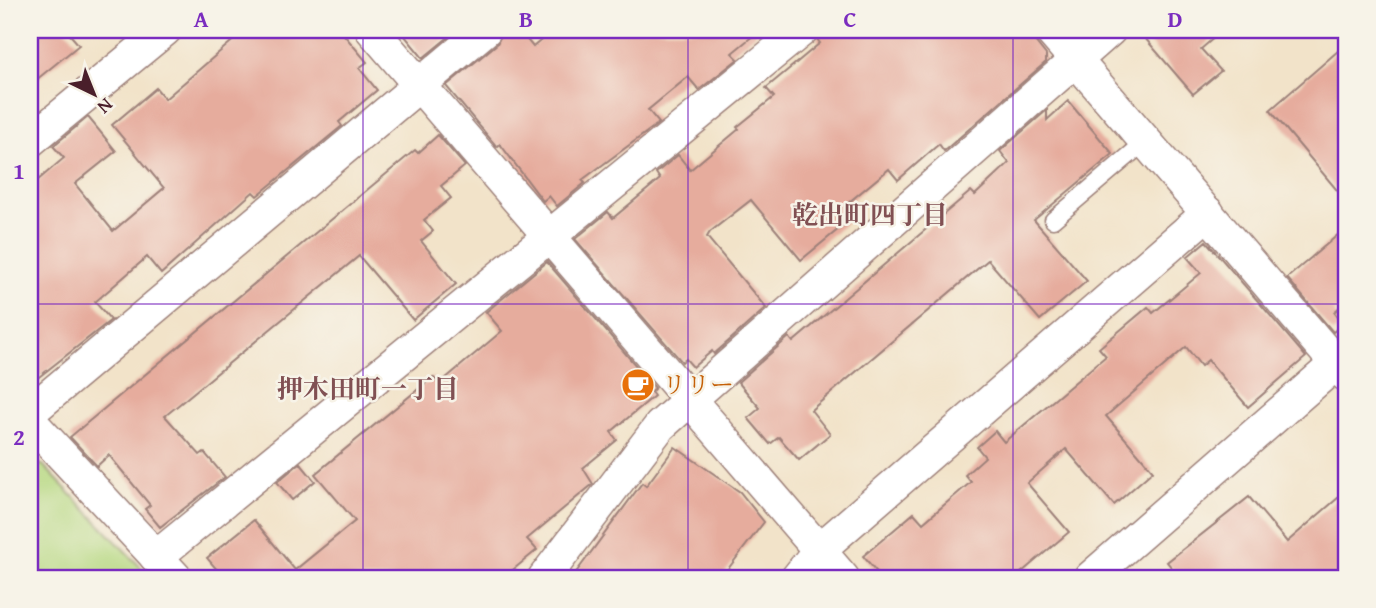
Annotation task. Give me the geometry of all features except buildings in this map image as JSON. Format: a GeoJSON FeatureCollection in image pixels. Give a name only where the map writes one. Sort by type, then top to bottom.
{"type":"FeatureCollection","features":[{"type":"Feature","properties":{"kind":"street"},"geometry":{"type":"LineString","coordinates":[[30,141],[165,30]]}},
{"type":"Feature","properties":{"kind":"street"},"geometry":{"type":"LineString","coordinates":[[372,30],[843,578]]}},
{"type":"Feature","properties":{"kind":"street"},"geometry":{"type":"LineString","coordinates":[[30,412],[485,30]]}},
{"type":"Feature","properties":{"kind":"street"},"geometry":{"type":"LineString","coordinates":[[30,421],[166,568],[549,236],[802,30]]}},
{"type":"Feature","properties":{"kind":"street"},"geometry":{"type":"LineString","coordinates":[[1050,30],[1208,214],[1343,364],[1090,578]]}},
{"type":"Feature","properties":{"kind":"street"},"geometry":{"type":"LineString","coordinates":[[544,578],[660,426],[1110,30]]}},
{"type":"Feature","properties":{"kind":"street"},"geometry":{"type":"LineString","coordinates":[[797,578],[819,550],[1208,214]]}},
{"type":"Feature","properties":{"kind":"lane"},"geometry":{"type":"LineString","coordinates":[[1053,220],[1146,141]]}},
{"type":"Feature","properties":{"kind":"green space"},"geometry":{"type":"Polygon","coordinates":[[[30,463],[43,465],[151,578],[30,578],[30,463]]]}},
{"type":"Feature","properties":{"kind":"place","name":"リリー"},"geometry":{"type":"Point","coordinates":[638,385]}},
{"type":"Feature","properties":{"kind":"district","name":"乾出町四丁目"},"geometry":{"type":"Point","coordinates":[870,215]}},
{"type":"Feature","properties":{"kind":"district","name":"押木田町一丁目"},"geometry":{"type":"Point","coordinates":[368,389]}}]}
